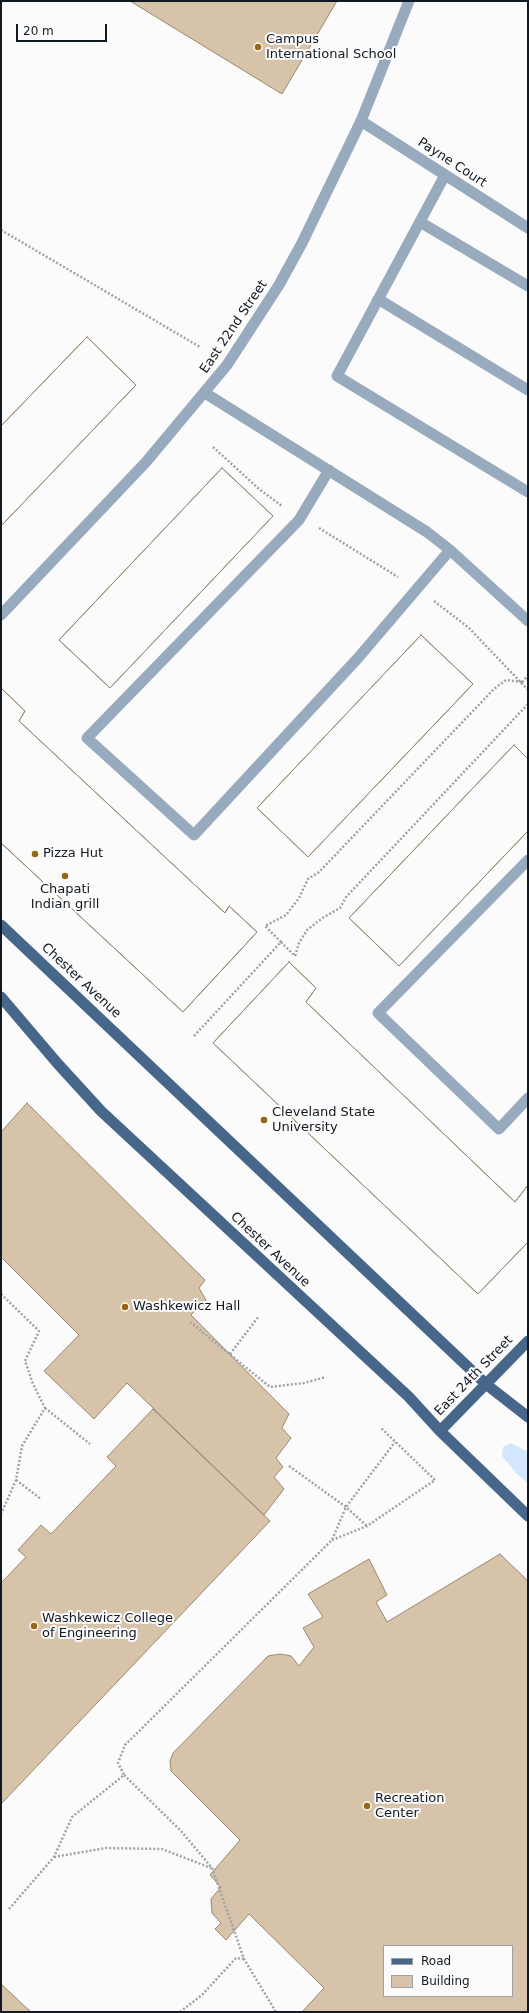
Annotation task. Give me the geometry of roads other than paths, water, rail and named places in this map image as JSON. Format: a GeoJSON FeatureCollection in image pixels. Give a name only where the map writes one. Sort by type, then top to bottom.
{"type":"FeatureCollection","features":[{"type":"Feature","properties":{"kind":"main road","name":"Chester Avenue"},"geometry":{"type":"LineString","coordinates":[[1,925],[487,1385],[528,1417]]}},
{"type":"Feature","properties":{"kind":"main road","name":"Chester Avenue"},"geometry":{"type":"LineString","coordinates":[[1,997],[58,1064],[101,1111],[409,1397],[440,1432],[528,1516]]}},
{"type":"Feature","properties":{"kind":"main road","name":"East 24th Street"},"geometry":{"type":"LineString","coordinates":[[440,1432],[528,1341]]}},
{"type":"Feature","properties":{"kind":"street","name":"East 22nd Street"},"geometry":{"type":"LineString","coordinates":[[1,615],[146,462],[227,365],[283,278],[302,243],[361,121],[409,1]]}},
{"type":"Feature","properties":{"kind":"street","name":"Payne Court"},"geometry":{"type":"LineString","coordinates":[[361,121],[528,228]]}},
{"type":"Feature","properties":{"kind":"street"},"geometry":{"type":"LineString","coordinates":[[445,175],[337,376],[528,492]]}},
{"type":"Feature","properties":{"kind":"street"},"geometry":{"type":"LineString","coordinates":[[420,222],[528,286]]}},
{"type":"Feature","properties":{"kind":"street"},"geometry":{"type":"LineString","coordinates":[[378,299],[528,390]]}},
{"type":"Feature","properties":{"kind":"street"},"geometry":{"type":"LineString","coordinates":[[205,393],[427,532],[450,550],[528,621]]}},
{"type":"Feature","properties":{"kind":"street"},"geometry":{"type":"LineString","coordinates":[[329,470],[300,516],[87,738],[194,834],[358,658],[450,550]]}},
{"type":"Feature","properties":{"kind":"street"},"geometry":{"type":"LineString","coordinates":[[528,860],[378,1013],[498,1129],[528,1098]]}},
{"type":"Feature","properties":{"kind":"place","name":"Campus International School"},"geometry":{"type":"Point","coordinates":[258,47]}},
{"type":"Feature","properties":{"kind":"place","name":"Pizza Hut"},"geometry":{"type":"Point","coordinates":[35,854]}},
{"type":"Feature","properties":{"kind":"place","name":"Chapati Indian grill"},"geometry":{"type":"Point","coordinates":[65,876]}},
{"type":"Feature","properties":{"kind":"place","name":"Cleveland State University"},"geometry":{"type":"Point","coordinates":[264,1120]}},
{"type":"Feature","properties":{"kind":"place","name":"Washkewicz Hall"},"geometry":{"type":"Point","coordinates":[125,1307]}},
{"type":"Feature","properties":{"kind":"place","name":"Washkewicz College of Engineering"},"geometry":{"type":"Point","coordinates":[34,1626]}},
{"type":"Feature","properties":{"kind":"place","name":"Recreation Center"},"geometry":{"type":"Point","coordinates":[367,1806]}}]}
